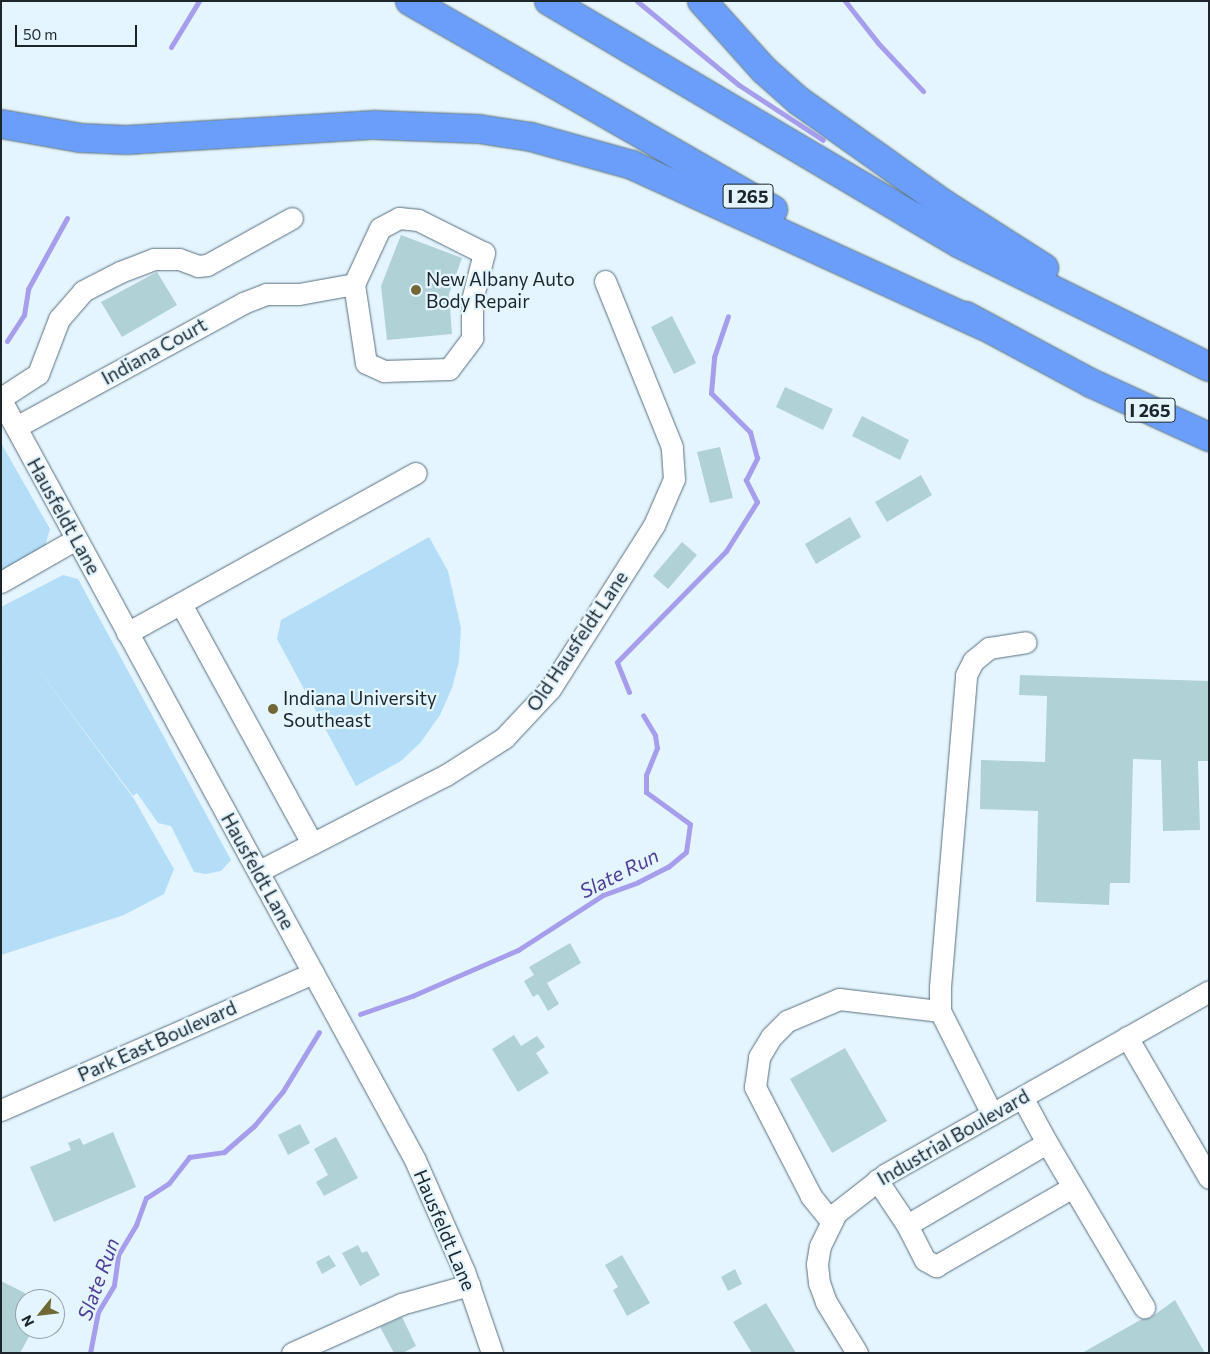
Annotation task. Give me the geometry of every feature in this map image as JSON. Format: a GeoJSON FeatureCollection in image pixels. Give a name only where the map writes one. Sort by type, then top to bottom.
{"type":"FeatureCollection","features":[{"type":"Feature","properties":{"kind":"highway","name":"I 265"},"geometry":{"type":"LineString","coordinates":[[410,1],[760,203],[982,325],[1091,383],[1209,437]]}},
{"type":"Feature","properties":{"kind":"highway"},"geometry":{"type":"LineString","coordinates":[[549,1],[960,244],[1209,367]]}},
{"type":"Feature","properties":{"kind":"highway"},"geometry":{"type":"LineString","coordinates":[[702,1],[764,70],[836,129],[944,204],[1158,343]]}},
{"type":"Feature","properties":{"kind":"highway"},"geometry":{"type":"LineString","coordinates":[[1,124],[80,138],[127,140],[375,125],[479,130],[531,137],[632,165],[982,325]]}},
{"type":"Feature","properties":{"kind":"street"},"geometry":{"type":"LineString","coordinates":[[1,399],[38,374],[59,319],[83,292],[120,272],[154,259],[179,259],[198,266],[207,265],[292,218]]}},
{"type":"Feature","properties":{"kind":"street"},"geometry":{"type":"LineString","coordinates":[[399,218],[418,220],[484,253],[472,300],[472,338],[449,369],[384,372],[366,362],[354,284],[380,228],[399,218]]}},
{"type":"Feature","properties":{"kind":"street","name":"Old Hausfeldt Lane"},"geometry":{"type":"LineString","coordinates":[[259,871],[466,764],[520,723],[550,689],[654,525],[674,479],[672,447],[605,281]]}},
{"type":"Feature","properties":{"kind":"street","name":"Indiana Court"},"geometry":{"type":"LineString","coordinates":[[16,427],[243,303],[266,294],[299,294],[354,284]]}},
{"type":"Feature","properties":{"kind":"street","name":"Hausfeldt Lane"},"geometry":{"type":"LineString","coordinates":[[1,399],[420,1168],[441,1212],[469,1285],[492,1353]]}},
{"type":"Feature","properties":{"kind":"street"},"geometry":{"type":"LineString","coordinates":[[127,633],[416,473]]}},
{"type":"Feature","properties":{"kind":"street"},"geometry":{"type":"LineString","coordinates":[[1,582],[76,539]]}},
{"type":"Feature","properties":{"kind":"street"},"geometry":{"type":"LineString","coordinates":[[181,604],[312,843]]}},
{"type":"Feature","properties":{"kind":"street"},"geometry":{"type":"LineString","coordinates":[[992,1114],[940,1011],[966,675],[973,661],[989,648],[1026,642]]}},
{"type":"Feature","properties":{"kind":"street","name":"Park East Boulevard"},"geometry":{"type":"LineString","coordinates":[[1,1110],[313,973]]}},
{"type":"Feature","properties":{"kind":"street","name":"Industrial Boulevard"},"geometry":{"type":"LineString","coordinates":[[857,1353],[826,1302],[819,1283],[820,1246],[836,1213],[877,1180],[1209,991]]}},
{"type":"Feature","properties":{"kind":"street"},"geometry":{"type":"LineString","coordinates":[[831,1221],[811,1196],[755,1087],[760,1057],[771,1037],[787,1021],[839,999],[940,1011]]}},
{"type":"Feature","properties":{"kind":"street"},"geometry":{"type":"LineString","coordinates":[[1127,1037],[1209,1178]]}},
{"type":"Feature","properties":{"kind":"street"},"geometry":{"type":"LineString","coordinates":[[1022,1097],[1144,1307]]}},
{"type":"Feature","properties":{"kind":"street"},"geometry":{"type":"LineString","coordinates":[[907,1225],[1047,1143]]}},
{"type":"Feature","properties":{"kind":"street"},"geometry":{"type":"LineString","coordinates":[[877,1180],[907,1225],[925,1260],[936,1266],[1073,1187]]}},
{"type":"Feature","properties":{"kind":"street"},"geometry":{"type":"LineString","coordinates":[[292,1353],[401,1304],[469,1285]]}},
{"type":"Feature","properties":{"kind":"shaded area"},"geometry":{"type":"Polygon","coordinates":[[[1,443],[50,529],[45,546],[1,574],[1,443]]]}},
{"type":"Feature","properties":{"kind":"shaded area"},"geometry":{"type":"Polygon","coordinates":[[[429,537],[448,571],[461,628],[459,661],[452,688],[440,715],[421,742],[401,761],[356,786],[277,639],[281,620],[429,537]]]}},
{"type":"Feature","properties":{"kind":"shaded area"},"geometry":{"type":"Polygon","coordinates":[[[63,575],[78,579],[231,860],[221,871],[206,874],[194,872],[171,826],[158,823],[137,793],[133,796],[29,657],[134,799],[174,869],[164,894],[124,915],[1,955],[1,660],[4,659],[1,659],[1,607],[63,575]]]}},
{"type":"Feature","properties":{"kind":"building","name":"New Albany Auto Body Repair"},"geometry":{"type":"Polygon","coordinates":[[[401,235],[462,258],[449,294],[452,334],[387,340],[381,286],[401,235]]]}},
{"type":"Feature","properties":{"kind":"building"},"geometry":{"type":"Polygon","coordinates":[[[157,272],[177,305],[122,337],[101,302],[157,272]]]}},
{"type":"Feature","properties":{"kind":"building"},"geometry":{"type":"Polygon","coordinates":[[[672,316],[696,363],[674,374],[651,327],[672,316]]]}},
{"type":"Feature","properties":{"kind":"building"},"geometry":{"type":"Polygon","coordinates":[[[785,387],[833,409],[823,430],[776,407],[785,387]]]}},
{"type":"Feature","properties":{"kind":"building"},"geometry":{"type":"Polygon","coordinates":[[[862,416],[909,440],[900,460],[852,436],[862,416]]]}},
{"type":"Feature","properties":{"kind":"building"},"geometry":{"type":"Polygon","coordinates":[[[720,447],[733,498],[710,503],[697,452],[720,447]]]}},
{"type":"Feature","properties":{"kind":"building"},"geometry":{"type":"Polygon","coordinates":[[[921,475],[932,495],[887,522],[875,502],[921,475]]]}},
{"type":"Feature","properties":{"kind":"building"},"geometry":{"type":"Polygon","coordinates":[[[850,517],[861,537],[816,564],[805,544],[850,517]]]}},
{"type":"Feature","properties":{"kind":"building"},"geometry":{"type":"Polygon","coordinates":[[[682,542],[697,555],[668,589],[653,576],[682,542]]]}},
{"type":"Feature","properties":{"kind":"building"},"geometry":{"type":"Polygon","coordinates":[[[1020,675],[1209,681],[1209,761],[1198,761],[1200,830],[1163,831],[1161,760],[1133,759],[1130,883],[1110,883],[1109,905],[1036,902],[1038,811],[980,809],[981,760],[1045,762],[1047,696],[1019,695],[1020,675]]]}},
{"type":"Feature","properties":{"kind":"building"},"geometry":{"type":"Polygon","coordinates":[[[570,943],[581,963],[547,983],[559,1004],[548,1011],[538,994],[533,997],[524,981],[534,975],[529,967],[570,943]]]}},
{"type":"Feature","properties":{"kind":"building"},"geometry":{"type":"Polygon","coordinates":[[[514,1035],[521,1046],[537,1036],[545,1047],[536,1053],[549,1073],[518,1092],[492,1049],[514,1035]]]}},
{"type":"Feature","properties":{"kind":"building"},"geometry":{"type":"Polygon","coordinates":[[[845,1048],[887,1121],[832,1153],[790,1079],[845,1048]]]}},
{"type":"Feature","properties":{"kind":"building"},"geometry":{"type":"Polygon","coordinates":[[[300,1124],[310,1143],[288,1155],[278,1135],[300,1124]]]}},
{"type":"Feature","properties":{"kind":"building"},"geometry":{"type":"Polygon","coordinates":[[[113,1132],[136,1187],[54,1222],[30,1167],[71,1150],[68,1143],[80,1138],[83,1145],[113,1132]]]}},
{"type":"Feature","properties":{"kind":"building"},"geometry":{"type":"Polygon","coordinates":[[[336,1137],[358,1178],[324,1196],[316,1182],[328,1175],[314,1149],[336,1137]]]}},
{"type":"Feature","properties":{"kind":"building"},"geometry":{"type":"Polygon","coordinates":[[[358,1245],[362,1253],[367,1251],[380,1275],[360,1286],[342,1253],[358,1245]]]}},
{"type":"Feature","properties":{"kind":"building"},"geometry":{"type":"Polygon","coordinates":[[[329,1255],[336,1266],[322,1274],[316,1262],[329,1255]]]}},
{"type":"Feature","properties":{"kind":"building"},"geometry":{"type":"Polygon","coordinates":[[[622,1255],[650,1303],[627,1316],[613,1290],[618,1287],[605,1265],[622,1255]]]}},
{"type":"Feature","properties":{"kind":"building"},"geometry":{"type":"Polygon","coordinates":[[[735,1269],[742,1284],[728,1291],[721,1277],[735,1269]]]}},
{"type":"Feature","properties":{"kind":"building"},"geometry":{"type":"Polygon","coordinates":[[[1,1281],[17,1289],[15,1289],[15,1339],[28,1339],[20,1353],[1,1353],[1,1281]]]}},
{"type":"Feature","properties":{"kind":"building"},"geometry":{"type":"Polygon","coordinates":[[[1175,1300],[1205,1353],[1082,1353],[1142,1319],[1150,1318],[1175,1300]]]}},
{"type":"Feature","properties":{"kind":"building"},"geometry":{"type":"Polygon","coordinates":[[[766,1303],[796,1353],[752,1353],[733,1322],[766,1303]]]}},
{"type":"Feature","properties":{"kind":"building"},"geometry":{"type":"Polygon","coordinates":[[[402,1317],[416,1346],[403,1353],[394,1353],[380,1327],[402,1317]]]}},
{"type":"Feature","properties":{"kind":"waterway"},"geometry":{"type":"LineString","coordinates":[[171,47],[199,1]]}},
{"type":"Feature","properties":{"kind":"waterway","name":"Slate Run"},"geometry":{"type":"LineString","coordinates":[[637,1],[739,85],[823,140]]}},
{"type":"Feature","properties":{"kind":"waterway"},"geometry":{"type":"LineString","coordinates":[[845,1],[878,43],[923,91]]}},
{"type":"Feature","properties":{"kind":"waterway"},"geometry":{"type":"LineString","coordinates":[[7,341],[24,315],[28,289],[67,218]]}},
{"type":"Feature","properties":{"kind":"waterway","name":"Slate Run"},"geometry":{"type":"LineString","coordinates":[[629,692],[617,662],[726,551],[757,502],[746,480],[757,458],[750,432],[711,393],[714,357],[728,316]]}},
{"type":"Feature","properties":{"kind":"waterway","name":"Slate Run"},"geometry":{"type":"LineString","coordinates":[[360,1014],[412,996],[518,950],[603,895],[638,882],[668,867],[686,852],[690,824],[646,792],[646,775],[657,748],[655,735],[643,715]]}},
{"type":"Feature","properties":{"kind":"waterway","name":"Slate Run"},"geometry":{"type":"LineString","coordinates":[[90,1353],[98,1312],[114,1285],[118,1255],[136,1225],[146,1198],[169,1183],[189,1157],[224,1152],[254,1126],[283,1091],[319,1032]]}},
{"type":"Feature","properties":{"kind":"place","name":"New Albany Auto Body Repair"},"geometry":{"type":"Point","coordinates":[416,290]}},
{"type":"Feature","properties":{"kind":"place","name":"Indiana University Southeast"},"geometry":{"type":"Point","coordinates":[273,709]}}]}
